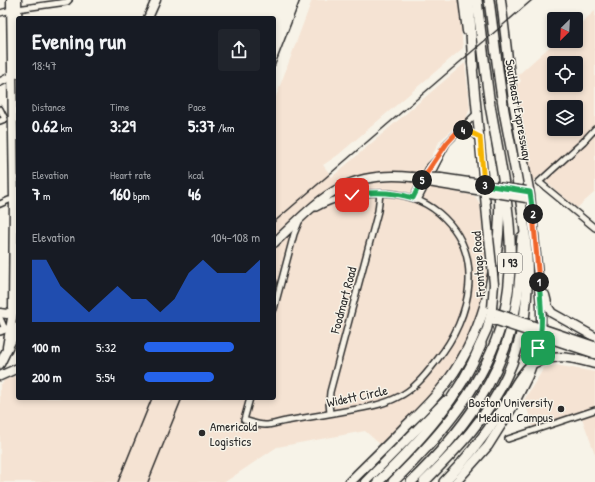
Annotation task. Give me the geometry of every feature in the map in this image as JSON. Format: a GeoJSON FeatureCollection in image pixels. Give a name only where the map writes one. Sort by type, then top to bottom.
{"type":"FeatureCollection","features":[{"type":"Feature","properties":{"kind":"highway"},"geometry":{"type":"LineString","coordinates":[[469,0],[472,67]]}},
{"type":"Feature","properties":{"kind":"highway","name":"Southeast Expressway"},"geometry":{"type":"LineString","coordinates":[[477,0],[488,87],[500,161]]}},
{"type":"Feature","properties":{"kind":"highway","name":"Southeast Expressway"},"geometry":{"type":"LineString","coordinates":[[489,0],[500,82],[519,183],[524,224]]}},
{"type":"Feature","properties":{"kind":"highway"},"geometry":{"type":"LineString","coordinates":[[350,482],[431,402],[452,376],[468,348],[481,318],[490,285],[497,246],[500,161]]}},
{"type":"Feature","properties":{"kind":"highway","name":"I 93"},"geometry":{"type":"LineString","coordinates":[[393,482],[448,424],[471,390],[487,362],[496,340],[503,318],[510,271],[509,226],[500,161]]}},
{"type":"Feature","properties":{"kind":"highway"},"geometry":{"type":"LineString","coordinates":[[411,482],[440,452],[461,427],[479,402],[498,368],[510,336],[515,311],[520,273],[520,250],[524,224]]}},
{"type":"Feature","properties":{"kind":"highway","name":"I 93"},"geometry":{"type":"LineString","coordinates":[[424,482],[454,452],[478,424],[498,393],[514,361],[521,338],[527,305],[528,260],[524,224]]}},
{"type":"Feature","properties":{"kind":"highway"},"geometry":{"type":"LineString","coordinates":[[378,482],[404,457],[447,406],[469,371],[481,344]]}},
{"type":"Feature","properties":{"kind":"highway"},"geometry":{"type":"LineString","coordinates":[[404,482],[439,445],[465,410],[475,395],[487,362]]}},
{"type":"Feature","properties":{"kind":"highway"},"geometry":{"type":"LineString","coordinates":[[444,482],[482,438],[501,411],[521,376],[532,364]]}},
{"type":"Feature","properties":{"kind":"main road"},"geometry":{"type":"LineString","coordinates":[[11,0],[14,10],[16,39]]}},
{"type":"Feature","properties":{"kind":"main road"},"geometry":{"type":"LineString","coordinates":[[0,364],[7,347],[13,310],[16,199],[14,10],[17,0]]}},
{"type":"Feature","properties":{"kind":"main road","name":"Frontage Road"},"geometry":{"type":"LineString","coordinates":[[365,482],[441,406],[461,379],[481,344],[493,315],[493,279],[489,238],[487,188],[463,0]]}},
{"type":"Feature","properties":{"kind":"main road"},"geometry":{"type":"LineString","coordinates":[[456,482],[484,451],[499,431],[521,392],[540,341],[542,322],[541,301],[528,195],[512,95],[501,0]]}},
{"type":"Feature","properties":{"kind":"main road"},"geometry":{"type":"LineString","coordinates":[[149,16],[154,1]]}},
{"type":"Feature","properties":{"kind":"main road"},"geometry":{"type":"LineString","coordinates":[[0,82],[15,75]]}},
{"type":"Feature","properties":{"kind":"main road"},"geometry":{"type":"LineString","coordinates":[[276,241],[318,203],[342,186],[374,176],[392,175],[411,177],[528,195]]}},
{"type":"Feature","properties":{"kind":"main road"},"geometry":{"type":"LineString","coordinates":[[536,262],[549,310],[555,315],[595,337]]}},
{"type":"Feature","properties":{"kind":"main road"},"geometry":{"type":"LineString","coordinates":[[0,313],[6,314],[13,310],[16,303]]}},
{"type":"Feature","properties":{"kind":"main road"},"geometry":{"type":"LineString","coordinates":[[493,315],[594,350]]}},
{"type":"Feature","properties":{"kind":"main road"},"geometry":{"type":"LineString","coordinates":[[532,364],[556,356],[573,358],[595,364]]}},
{"type":"Feature","properties":{"kind":"main road"},"geometry":{"type":"LineString","coordinates":[[0,376],[16,369]]}},
{"type":"Feature","properties":{"kind":"street"},"geometry":{"type":"LineString","coordinates":[[0,13],[67,2],[69,0]]}},
{"type":"Feature","properties":{"kind":"street"},"geometry":{"type":"LineString","coordinates":[[0,109],[5,119],[0,121]]}},
{"type":"Feature","properties":{"kind":"street"},"geometry":{"type":"LineString","coordinates":[[415,199],[430,166],[449,140],[477,113]]}},
{"type":"Feature","properties":{"kind":"street"},"geometry":{"type":"LineString","coordinates":[[460,129],[480,137]]}},
{"type":"Feature","properties":{"kind":"street"},"geometry":{"type":"LineString","coordinates":[[595,129],[583,142],[538,182],[595,228]]}},
{"type":"Feature","properties":{"kind":"street","name":"Widett Circle"},"geometry":{"type":"LineString","coordinates":[[249,400],[244,420],[268,425],[386,402],[408,392],[422,379],[440,356],[458,327],[468,291],[469,275],[466,254],[460,240],[448,222],[435,210],[415,199],[398,194],[380,193],[357,194],[332,200],[312,210],[302,218],[298,224],[276,302]]}},
{"type":"Feature","properties":{"kind":"street","name":"Foodmart Road"},"geometry":{"type":"LineString","coordinates":[[330,413],[330,392],[378,211],[380,193]]}},
{"type":"Feature","properties":{"kind":"street"},"geometry":{"type":"LineString","coordinates":[[0,204],[16,199]]}},
{"type":"Feature","properties":{"kind":"street"},"geometry":{"type":"LineString","coordinates":[[0,318],[11,329]]}},
{"type":"Feature","properties":{"kind":"street"},"geometry":{"type":"LineString","coordinates":[[508,439],[595,410]]}},
{"type":"Feature","properties":{"kind":"shaded area"},"geometry":{"type":"Polygon","coordinates":[[[312,0],[458,0],[463,48],[338,155],[323,165],[332,177],[465,63],[470,108],[466,119],[440,140],[424,171],[416,182],[435,188],[475,196],[480,204],[487,278],[478,316],[468,342],[450,374],[428,400],[382,446],[365,431],[277,447],[225,482],[0,482],[0,385],[4,380],[16,376],[16,400],[276,400],[276,97],[312,0]]]}},
{"type":"Feature","properties":{"kind":"shaded area"},"geometry":{"type":"Polygon","coordinates":[[[595,11],[595,192],[577,208],[539,176],[531,183],[513,94],[515,87],[521,81],[518,75],[548,48],[583,48],[583,21],[595,11]]]}},
{"type":"Feature","properties":{"kind":"shaded area","name":"Boston University Medical Campus"},"geometry":{"type":"Polygon","coordinates":[[[555,365],[595,372],[595,454],[582,418],[535,433],[524,400],[544,368],[555,365]]]}},
{"type":"Feature","properties":{"kind":"railway"},"geometry":{"type":"LineString","coordinates":[[276,62],[300,0]]}},
{"type":"Feature","properties":{"kind":"railway"},"geometry":{"type":"LineString","coordinates":[[276,220],[532,0]]}},
{"type":"Feature","properties":{"kind":"railway"},"geometry":{"type":"LineString","coordinates":[[118,482],[151,400]]}},
{"type":"Feature","properties":{"kind":"railway"},"geometry":{"type":"LineString","coordinates":[[148,482],[181,400]]}},
{"type":"Feature","properties":{"kind":"place","name":"Boston University Medical Campus"},"geometry":{"type":"Point","coordinates":[561,409]}},
{"type":"Feature","properties":{"kind":"place","name":"Americold Logistics"},"geometry":{"type":"Point","coordinates":[202,433]}},
{"type":"Feature","properties":{"kind":"route"},"geometry":{"type":"LineString","coordinates":[[352,195],[388,193],[413,198],[434,160],[438,157],[449,140],[460,129],[480,137],[484,185],[530,192],[542,318],[538,348]]}}]}
